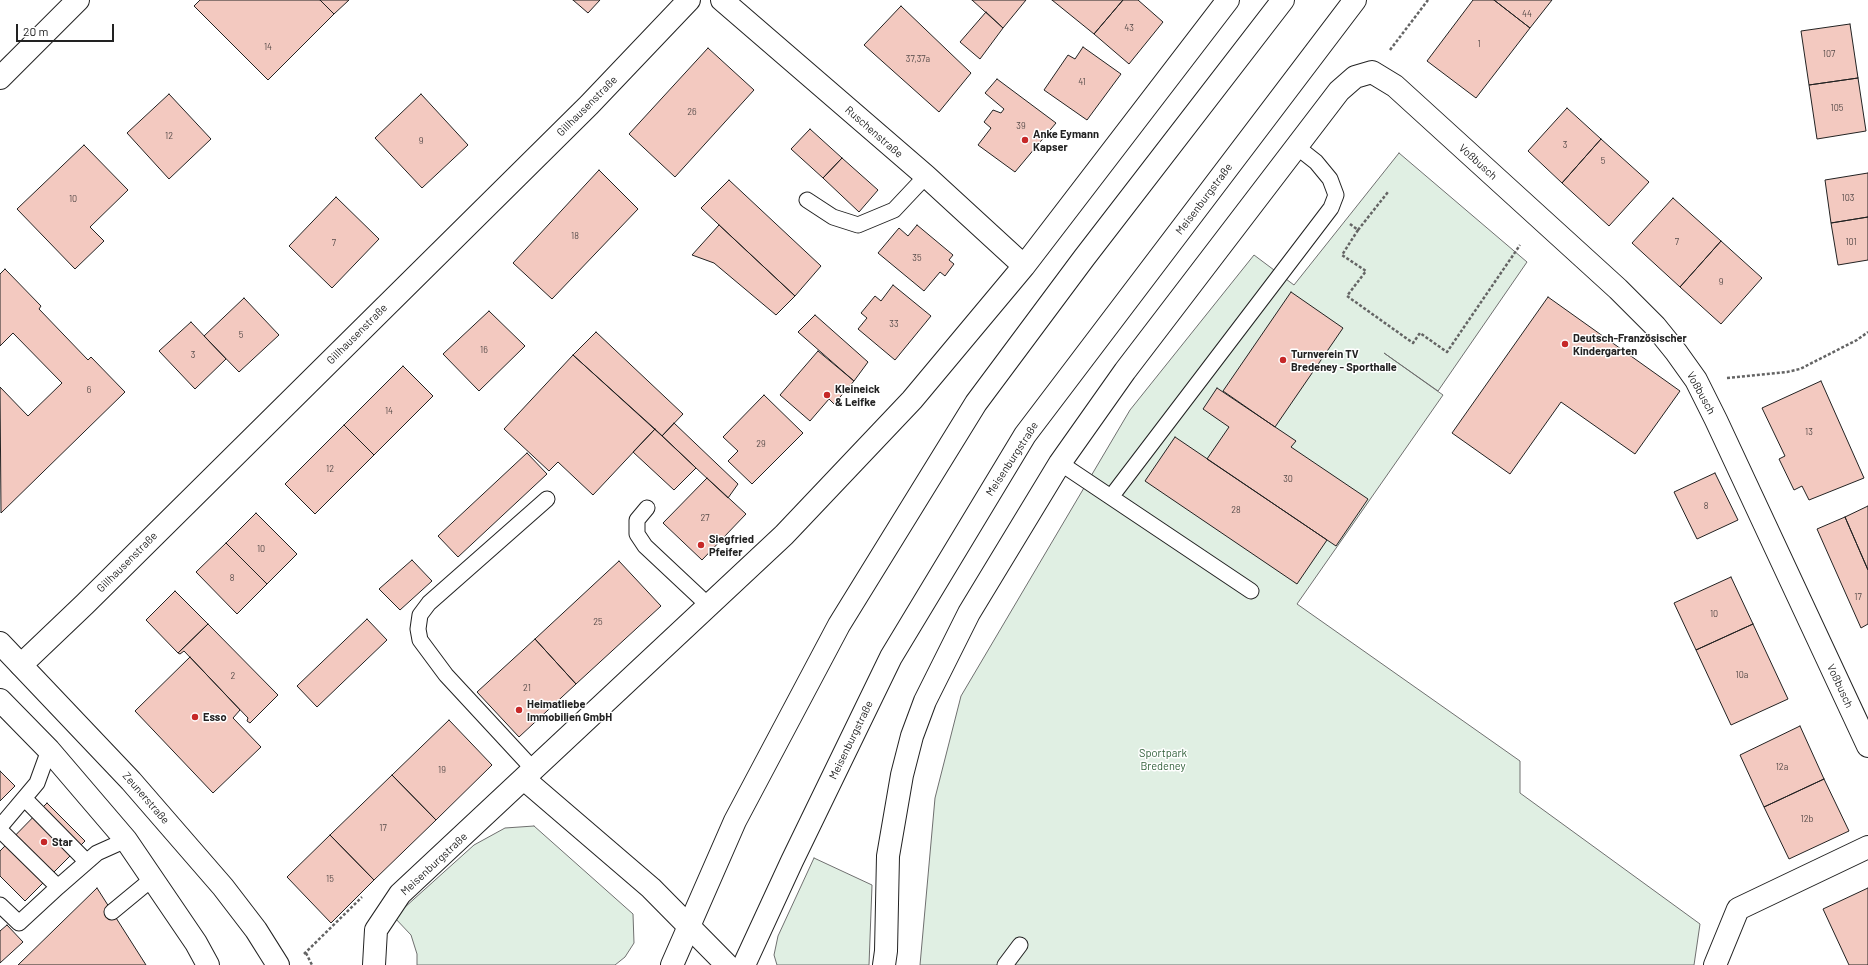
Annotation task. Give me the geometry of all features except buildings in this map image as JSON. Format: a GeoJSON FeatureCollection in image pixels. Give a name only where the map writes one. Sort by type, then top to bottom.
{"type":"FeatureCollection","features":[{"type":"Feature","properties":{"kind":"street"},"geometry":{"type":"LineString","coordinates":[[0,78],[78,0]]}},
{"type":"Feature","properties":{"kind":"street","name":"Gillhausenstraße"},"geometry":{"type":"LineString","coordinates":[[21,665],[583,111],[689,0]]}},
{"type":"Feature","properties":{"kind":"street","name":"Ruschenstraße"},"geometry":{"type":"LineString","coordinates":[[722,0],[926,176],[1024,266]]}},
{"type":"Feature","properties":{"kind":"street","name":"Meisenburgstraße"},"geometry":{"type":"LineString","coordinates":[[374,965],[376,930],[400,894],[784,535],[912,400],[1024,266],[1228,0]]}},
{"type":"Feature","properties":{"kind":"street"},"geometry":{"type":"LineString","coordinates":[[672,965],[735,821],[839,625],[976,402],[1084,258],[1283,0]]}},
{"type":"Feature","properties":{"kind":"street","name":"Meisenburgstraße"},"geometry":{"type":"LineString","coordinates":[[744,965],[792,861],[891,657],[1025,435],[1355,0]]}},
{"type":"Feature","properties":{"kind":"street"},"geometry":{"type":"LineString","coordinates":[[884,965],[886,951],[888,856],[893,821],[909,749],[925,701],[969,613],[1060,463],[1124,371],[1339,91],[1355,77],[1372,72]]}},
{"type":"Feature","properties":{"kind":"street","name":"Voßbusch"},"geometry":{"type":"LineString","coordinates":[[1372,72],[1395,86],[1618,289],[1655,326],[1676,352],[1696,380],[1720,428],[1868,746]]}},
{"type":"Feature","properties":{"kind":"street","name":"Zeunerstraße"},"geometry":{"type":"LineString","coordinates":[[0,643],[131,781],[223,887],[256,930],[278,965]]}},
{"type":"Feature","properties":{"kind":"street"},"geometry":{"type":"LineString","coordinates":[[0,700],[49,750],[126,840],[196,943],[208,965]]}},
{"type":"Feature","properties":{"kind":"street"},"geometry":{"type":"LineString","coordinates":[[529,775],[651,888],[727,965]]}},
{"type":"Feature","properties":{"kind":"street"},"geometry":{"type":"LineString","coordinates":[[1715,965],[1738,909],[1868,847]]}},
{"type":"Feature","properties":{"kind":"lane"},"geometry":{"type":"LineString","coordinates":[[1111,497],[1331,208],[1336,195],[1330,179],[1316,162],[1297,147]]}},
{"type":"Feature","properties":{"kind":"lane"},"geometry":{"type":"LineString","coordinates":[[807,200],[833,217],[858,225],[894,210],[926,176]]}},
{"type":"Feature","properties":{"kind":"lane"},"geometry":{"type":"LineString","coordinates":[[1060,463],[1251,591]]}},
{"type":"Feature","properties":{"kind":"lane"},"geometry":{"type":"LineString","coordinates":[[529,775],[446,675],[420,640],[418,629],[420,615],[429,602],[547,499]]}},
{"type":"Feature","properties":{"kind":"lane"},"geometry":{"type":"LineString","coordinates":[[647,508],[637,520],[637,534],[645,546],[709,606]]}},
{"type":"Feature","properties":{"kind":"lane"},"geometry":{"type":"LineString","coordinates":[[49,750],[37,783],[0,828],[58,887]]}},
{"type":"Feature","properties":{"kind":"lane"},"geometry":{"type":"LineString","coordinates":[[25,799],[86,861]]}},
{"type":"Feature","properties":{"kind":"lane"},"geometry":{"type":"LineString","coordinates":[[0,905],[18,924],[96,853],[126,840]]}},
{"type":"Feature","properties":{"kind":"lane"},"geometry":{"type":"LineString","coordinates":[[112,912],[152,879]]}},
{"type":"Feature","properties":{"kind":"lane"},"geometry":{"type":"LineString","coordinates":[[1005,965],[1020,945]]}},
{"type":"Feature","properties":{"kind":"path"},"geometry":{"type":"LineString","coordinates":[[1372,72],[1428,0]]}},
{"type":"Feature","properties":{"kind":"path"},"geometry":{"type":"LineString","coordinates":[[1388,192],[1358,230],[1342,254],[1366,271],[1347,296],[1413,343],[1420,334],[1447,352],[1520,245]]}},
{"type":"Feature","properties":{"kind":"path"},"geometry":{"type":"LineString","coordinates":[[1331,208],[1358,230]]}},
{"type":"Feature","properties":{"kind":"path"},"geometry":{"type":"LineString","coordinates":[[1696,380],[1787,372],[1800,369],[1857,340],[1868,332]]}},
{"type":"Feature","properties":{"kind":"path"},"geometry":{"type":"LineString","coordinates":[[306,953],[312,965]]}},
{"type":"Feature","properties":{"kind":"green space","name":"Sportpark Bredeney"},"geometry":{"type":"Polygon","coordinates":[[[1399,153],[1527,262],[1438,391],[1384,353],[1443,395],[1297,604],[1520,761],[1520,793],[1700,924],[1694,965],[920,965],[935,798],[961,696],[1130,410],[1254,255],[1294,285],[1399,153]]]}},
{"type":"Feature","properties":{"kind":"green space"},"geometry":{"type":"Polygon","coordinates":[[[534,826],[633,914],[634,943],[625,957],[615,965],[417,965],[417,954],[411,935],[394,917],[474,845],[505,828],[534,826]]]}},
{"type":"Feature","properties":{"kind":"green space"},"geometry":{"type":"Polygon","coordinates":[[[814,858],[872,885],[869,965],[777,965],[774,955],[778,936],[814,858]]]}},
{"type":"Feature","properties":{"kind":"place","name":"Anke Eymann Kapser"},"geometry":{"type":"Point","coordinates":[1025,140]}},
{"type":"Feature","properties":{"kind":"place","name":"Deutsch-Französischer Kindergarten"},"geometry":{"type":"Point","coordinates":[1565,344]}},
{"type":"Feature","properties":{"kind":"place","name":"Turnverein TV Bredeney - Sporthalle"},"geometry":{"type":"Point","coordinates":[1283,360]}},
{"type":"Feature","properties":{"kind":"place","name":"Kleineick & Leifke"},"geometry":{"type":"Point","coordinates":[827,395]}},
{"type":"Feature","properties":{"kind":"place","name":"Siegfried Pfeifer"},"geometry":{"type":"Point","coordinates":[701,545]}},
{"type":"Feature","properties":{"kind":"place","name":"Heimatliebe Immobilien GmbH"},"geometry":{"type":"Point","coordinates":[519,710]}},
{"type":"Feature","properties":{"kind":"place","name":"Esso"},"geometry":{"type":"Point","coordinates":[195,717]}},
{"type":"Feature","properties":{"kind":"place","name":"Star"},"geometry":{"type":"Point","coordinates":[44,842]}}]}
